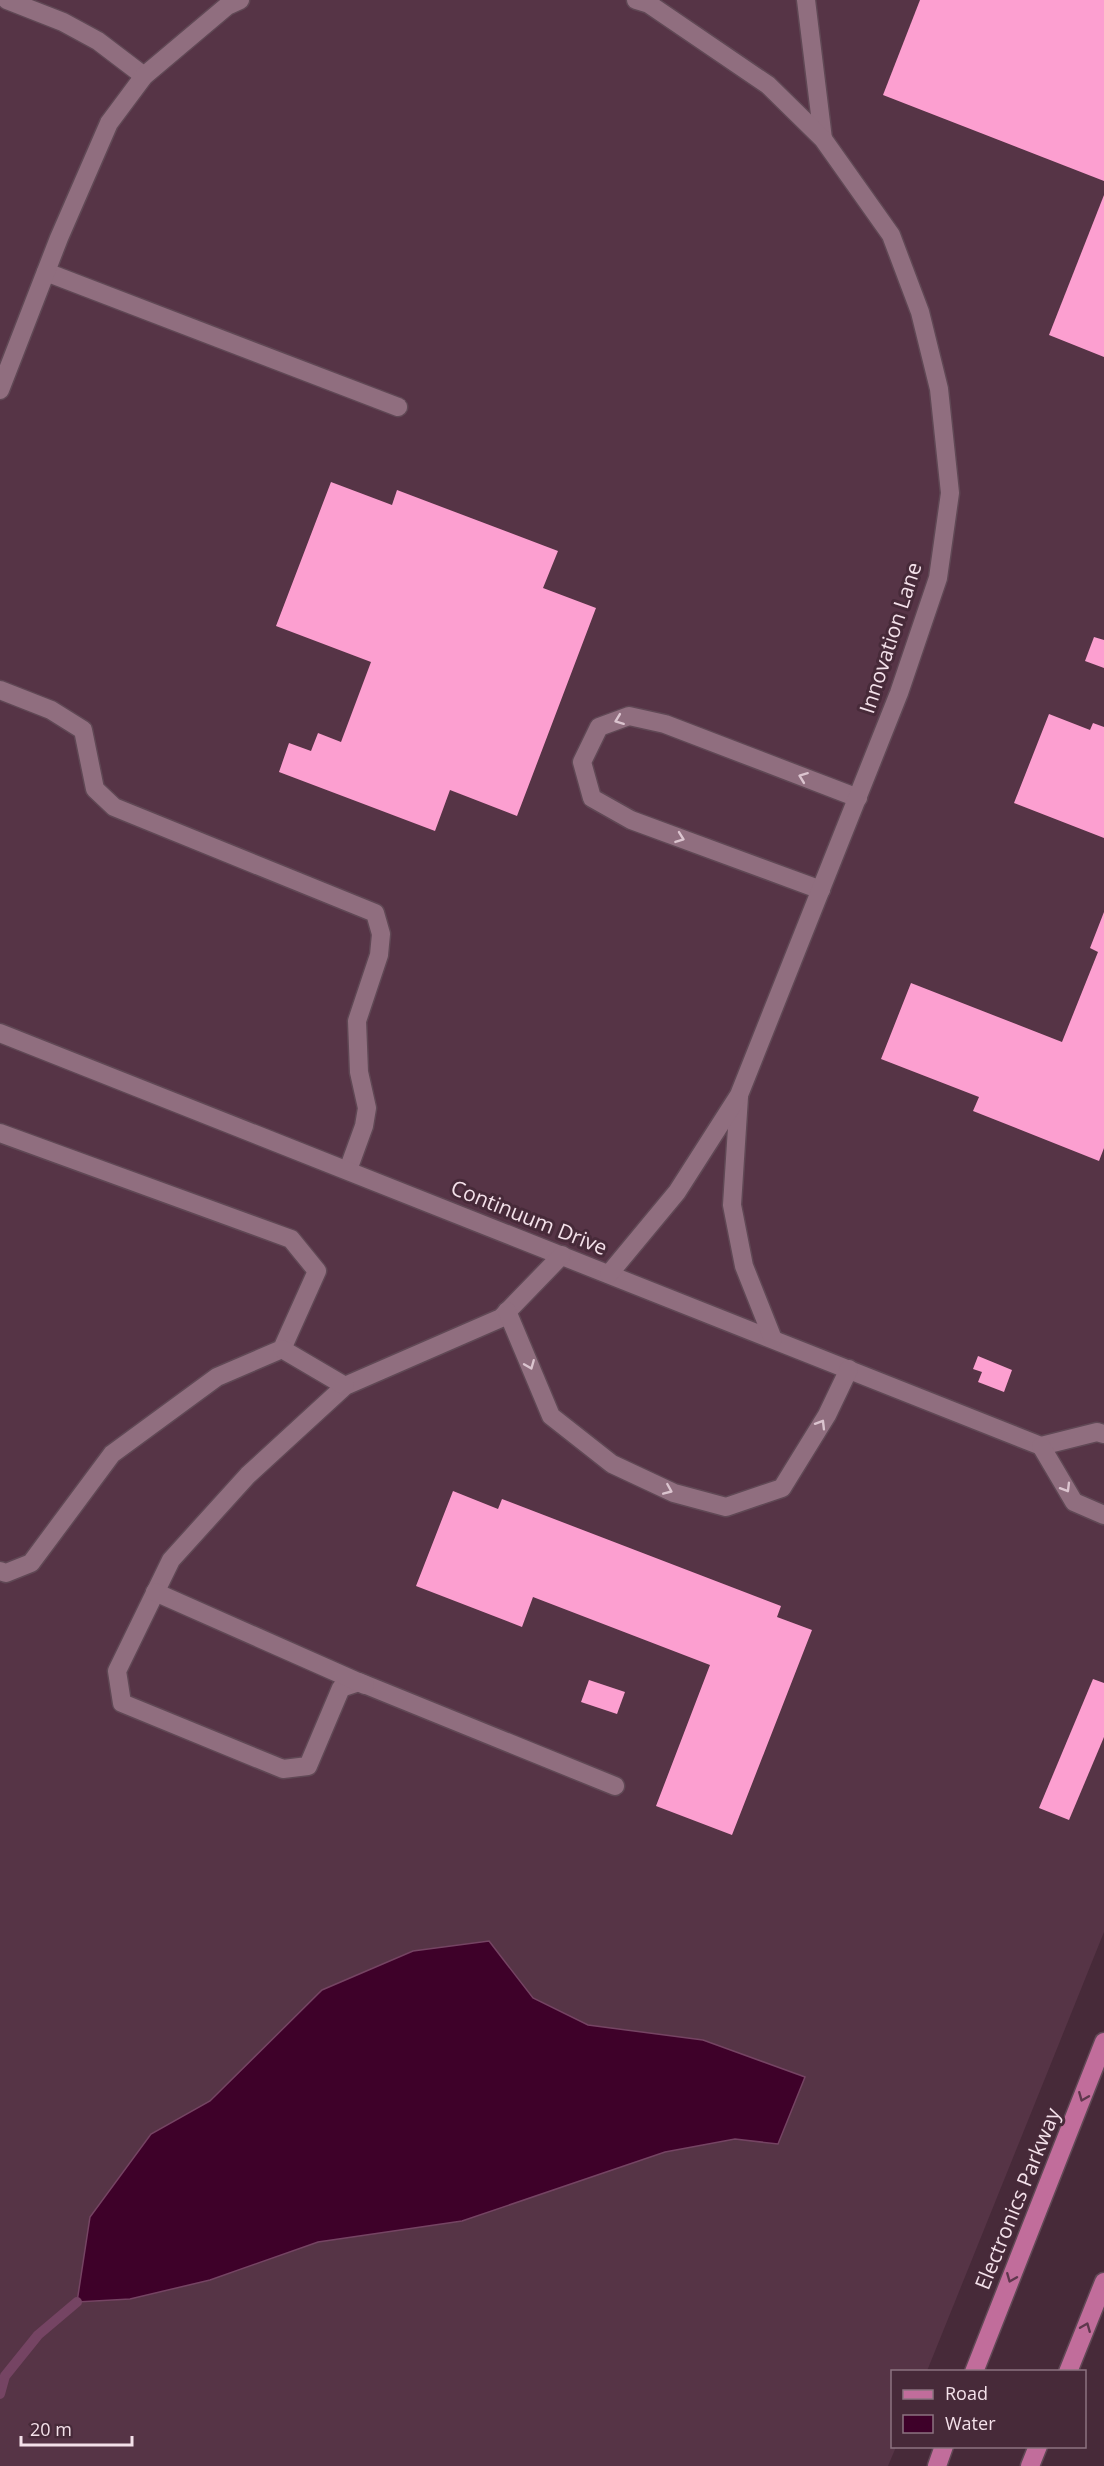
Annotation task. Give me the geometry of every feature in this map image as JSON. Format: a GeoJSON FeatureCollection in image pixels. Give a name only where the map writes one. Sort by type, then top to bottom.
{"type":"FeatureCollection","features":[{"type":"Feature","properties":{"kind":"main road","name":"Electronics Parkway"},"geometry":{"type":"LineString","coordinates":[[975,2370],[1104,2042]]}},
{"type":"Feature","properties":{"kind":"main road"},"geometry":{"type":"LineString","coordinates":[[1069,2370],[1104,2282]]}},
{"type":"Feature","properties":{"kind":"main road"},"geometry":{"type":"LineString","coordinates":[[937,2466],[943,2448]]}},
{"type":"Feature","properties":{"kind":"main road"},"geometry":{"type":"LineString","coordinates":[[1030,2466],[1037,2448]]}},
{"type":"Feature","properties":{"kind":"lane"},"geometry":{"type":"LineString","coordinates":[[8,0],[63,22],[98,41],[144,76]]}},
{"type":"Feature","properties":{"kind":"lane","name":"Innovation Lane"},"geometry":{"type":"LineString","coordinates":[[609,1274],[677,1192],[740,1095],[899,693],[938,578],[950,493],[939,389],[920,312],[891,236],[823,139],[768,85],[649,4],[636,0]]}},
{"type":"Feature","properties":{"kind":"lane"},"geometry":{"type":"LineString","coordinates":[[806,0],[823,139]]}},
{"type":"Feature","properties":{"kind":"lane"},"geometry":{"type":"LineString","coordinates":[[0,390],[46,272],[109,123],[144,76],[229,2]]}},
{"type":"Feature","properties":{"kind":"lane"},"geometry":{"type":"LineString","coordinates":[[46,272],[398,407]]}},
{"type":"Feature","properties":{"kind":"lane"},"geometry":{"type":"LineString","coordinates":[[0,690],[51,710],[83,730],[94,789],[114,807],[375,913],[381,934],[379,955],[357,1021],[359,1072],[367,1108],[364,1126],[348,1170]]}},
{"type":"Feature","properties":{"kind":"lane"},"geometry":{"type":"LineString","coordinates":[[821,890],[631,820],[592,798],[582,762],[599,727],[629,716],[665,724],[858,798]]}},
{"type":"Feature","properties":{"kind":"lane","name":"Continuum Drive"},"geometry":{"type":"LineString","coordinates":[[0,1033],[1041,1446]]}},
{"type":"Feature","properties":{"kind":"lane"},"geometry":{"type":"LineString","coordinates":[[740,1095],[732,1204],[744,1266],[773,1339]]}},
{"type":"Feature","properties":{"kind":"lane"},"geometry":{"type":"LineString","coordinates":[[0,1133],[291,1239],[317,1271],[282,1349],[217,1377],[112,1454],[31,1563],[6,1573],[0,1571]]}},
{"type":"Feature","properties":{"kind":"lane"},"geometry":{"type":"LineString","coordinates":[[365,1685],[359,1682],[341,1688],[308,1766],[284,1769],[122,1702],[117,1671],[171,1560],[248,1475],[345,1386],[501,1318],[562,1255]]}},
{"type":"Feature","properties":{"kind":"lane"},"geometry":{"type":"LineString","coordinates":[[507,1311],[551,1416],[612,1464],[674,1493],[726,1507],[782,1488],[826,1415],[849,1369]]}},
{"type":"Feature","properties":{"kind":"lane"},"geometry":{"type":"LineString","coordinates":[[282,1349],[345,1386]]}},
{"type":"Feature","properties":{"kind":"lane"},"geometry":{"type":"LineString","coordinates":[[1104,1434],[1097,1432],[1041,1446],[1074,1502],[1104,1515]]}},
{"type":"Feature","properties":{"kind":"lane"},"geometry":{"type":"LineString","coordinates":[[155,1592],[365,1685],[615,1786]]}},
{"type":"Feature","properties":{"kind":"shaded area"},"geometry":{"type":"Polygon","coordinates":[[[0,0],[1104,0],[1104,1932],[927,2370],[891,2370],[891,2448],[896,2448],[888,2466],[0,2466],[0,0]]]}},
{"type":"Feature","properties":{"kind":"water"},"geometry":{"type":"Polygon","coordinates":[[[489,1941],[533,1998],[588,2025],[703,2040],[805,2077],[778,2144],[735,2139],[665,2152],[462,2221],[318,2242],[210,2280],[130,2299],[77,2302],[90,2217],[151,2134],[210,2101],[322,1990],[413,1951],[489,1941]]]}},
{"type":"Feature","properties":{"kind":"building"},"geometry":{"type":"Polygon","coordinates":[[[920,0],[1104,0],[1104,181],[883,95],[920,0]]]}},
{"type":"Feature","properties":{"kind":"building"},"geometry":{"type":"Polygon","coordinates":[[[1104,195],[1104,357],[1049,335],[1104,195]]]}},
{"type":"Feature","properties":{"kind":"building"},"geometry":{"type":"Polygon","coordinates":[[[331,482],[392,505],[397,490],[558,551],[543,588],[596,608],[517,816],[450,790],[435,831],[279,772],[289,743],[311,751],[318,733],[341,742],[371,662],[276,626],[331,482]]]}},
{"type":"Feature","properties":{"kind":"building"},"geometry":{"type":"Polygon","coordinates":[[[1094,637],[1104,640],[1104,668],[1085,661],[1094,637]]]}},
{"type":"Feature","properties":{"kind":"building"},"geometry":{"type":"Polygon","coordinates":[[[1049,714],[1090,730],[1093,723],[1104,727],[1104,838],[1014,803],[1049,714]]]}},
{"type":"Feature","properties":{"kind":"building"},"geometry":{"type":"Polygon","coordinates":[[[1104,912],[1104,1148],[1099,1161],[973,1111],[979,1097],[881,1059],[911,983],[1062,1042],[1098,952],[1090,948],[1104,912]]]}},
{"type":"Feature","properties":{"kind":"building"},"geometry":{"type":"Polygon","coordinates":[[[978,1356],[1012,1370],[1004,1392],[978,1382],[982,1372],[973,1369],[978,1356]]]}},
{"type":"Feature","properties":{"kind":"building"},"geometry":{"type":"Polygon","coordinates":[[[453,1491],[498,1509],[502,1499],[781,1606],[777,1617],[812,1630],[732,1835],[656,1806],[710,1665],[533,1597],[522,1627],[416,1586],[453,1491]]]}},
{"type":"Feature","properties":{"kind":"building"},"geometry":{"type":"Polygon","coordinates":[[[1093,1679],[1104,1683],[1104,1737],[1069,1820],[1039,1808],[1093,1679]]]}},
{"type":"Feature","properties":{"kind":"building"},"geometry":{"type":"Polygon","coordinates":[[[589,1680],[625,1692],[617,1714],[581,1702],[589,1680]]]}},
{"type":"Feature","properties":{"kind":"waterway"},"geometry":{"type":"LineString","coordinates":[[0,2394],[5,2376],[38,2335],[77,2302]]}}]}
